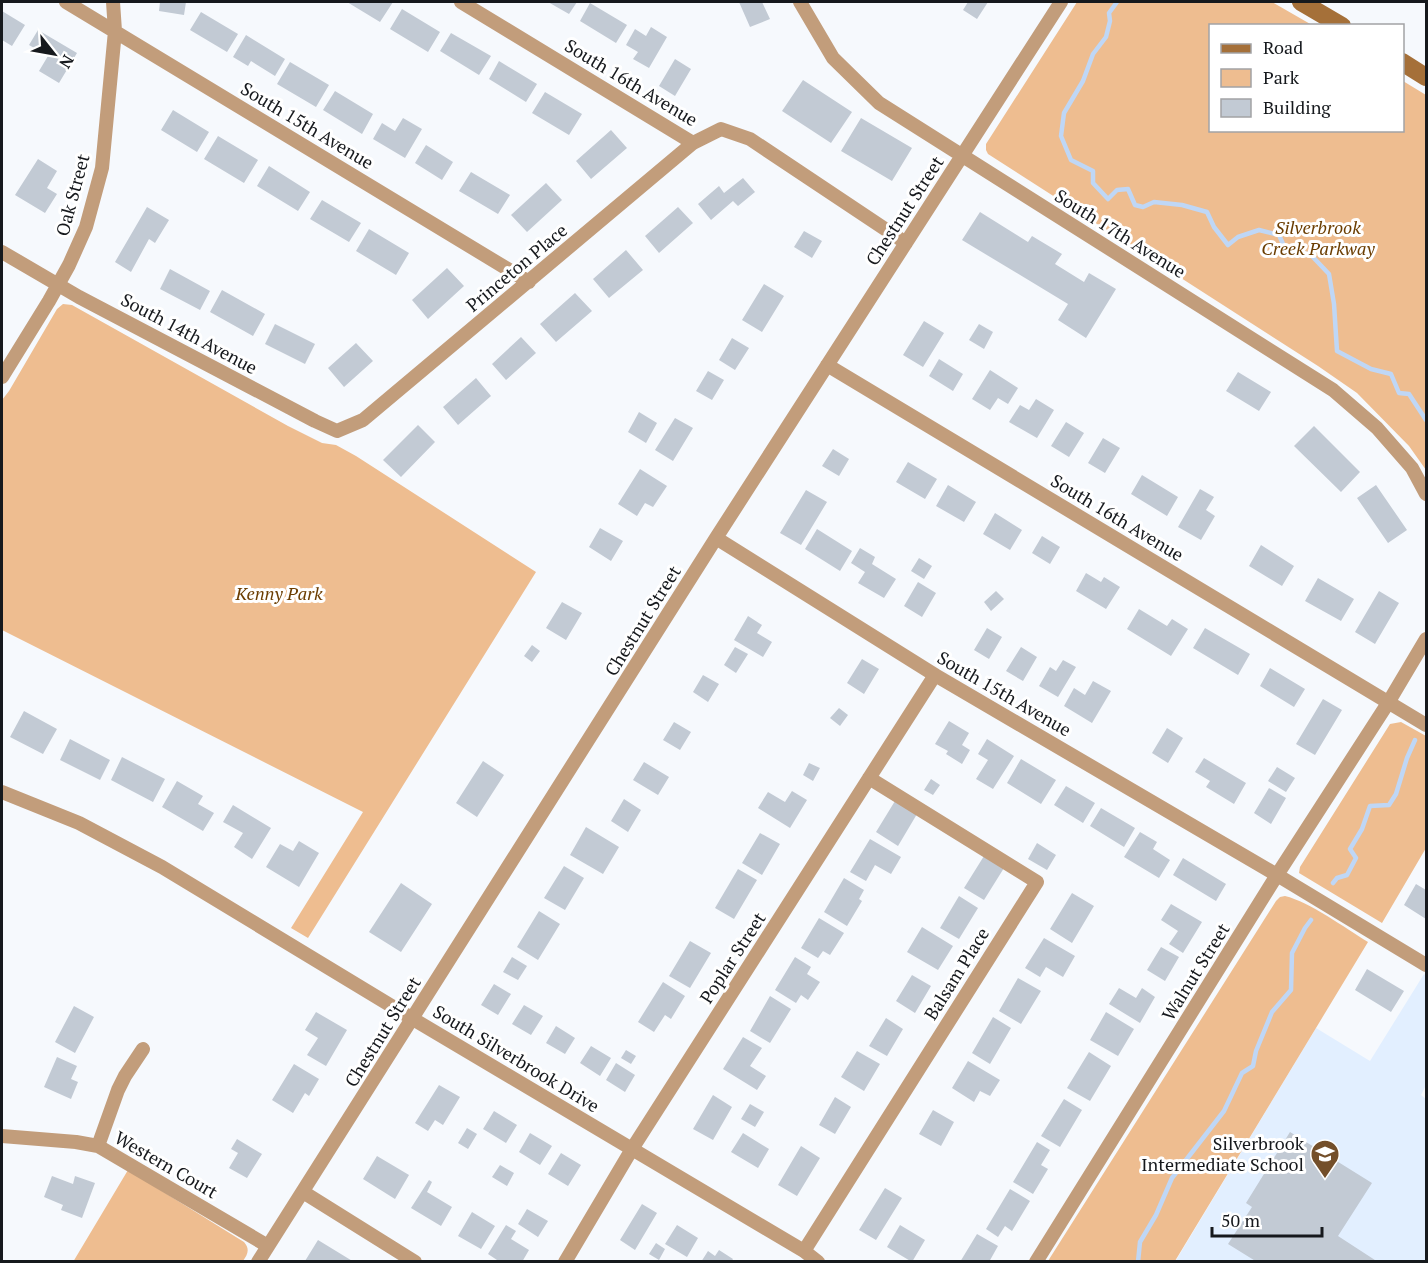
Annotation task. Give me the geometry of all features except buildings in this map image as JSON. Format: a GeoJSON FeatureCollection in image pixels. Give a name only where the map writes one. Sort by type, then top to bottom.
{"type":"FeatureCollection","features":[{"type":"Feature","properties":{"kind":"street","name":"South 15th Avenue"},"geometry":{"type":"LineString","coordinates":[[66,2],[529,282]]}},
{"type":"Feature","properties":{"kind":"street","name":"Oak Street"},"geometry":{"type":"LineString","coordinates":[[2,377],[69,266],[86,228],[102,168],[116,31],[113,2]]}},
{"type":"Feature","properties":{"kind":"street","name":"South 16th Avenue"},"geometry":{"type":"LineString","coordinates":[[461,2],[693,143],[721,129],[750,139],[906,243]]}},
{"type":"Feature","properties":{"kind":"street","name":"South 17th Avenue"},"geometry":{"type":"LineString","coordinates":[[800,2],[833,58],[879,103],[1333,390],[1377,428],[1412,468],[1426,494]]}},
{"type":"Feature","properties":{"kind":"street","name":"Chestnut Street"},"geometry":{"type":"LineString","coordinates":[[258,1262],[716,538],[1061,2]]}},
{"type":"Feature","properties":{"kind":"street"},"geometry":{"type":"LineString","coordinates":[[1304,2],[1339,24]]}},
{"type":"Feature","properties":{"kind":"street"},"geometry":{"type":"LineString","coordinates":[[1404,63],[1426,76]]}},
{"type":"Feature","properties":{"kind":"street","name":"Princeton Place"},"geometry":{"type":"LineString","coordinates":[[363,420],[693,143]]}},
{"type":"Feature","properties":{"kind":"street","name":"South 14th Avenue"},"geometry":{"type":"LineString","coordinates":[[2,252],[110,313],[315,421],[337,431],[363,420]]}},
{"type":"Feature","properties":{"kind":"street","name":"South 16th Avenue"},"geometry":{"type":"LineString","coordinates":[[827,365],[1426,725]]}},
{"type":"Feature","properties":{"kind":"street","name":"South 15th Avenue"},"geometry":{"type":"LineString","coordinates":[[716,538],[935,675],[1426,965]]}},
{"type":"Feature","properties":{"kind":"street"},"geometry":{"type":"LineString","coordinates":[[1388,703],[1426,639]]}},
{"type":"Feature","properties":{"kind":"street","name":"Poplar Street"},"geometry":{"type":"LineString","coordinates":[[565,1262],[632,1149],[935,675]]}},
{"type":"Feature","properties":{"kind":"street","name":"Walnut Street"},"geometry":{"type":"LineString","coordinates":[[1036,1262],[1277,875],[1388,703]]}},
{"type":"Feature","properties":{"kind":"street","name":"Balsam Place"},"geometry":{"type":"LineString","coordinates":[[804,1251],[1036,882],[869,778]]}},
{"type":"Feature","properties":{"kind":"street","name":"South Silverbrook Drive"},"geometry":{"type":"LineString","coordinates":[[2,792],[79,823],[162,867],[412,1019],[804,1251],[818,1262]]}},
{"type":"Feature","properties":{"kind":"street"},"geometry":{"type":"LineString","coordinates":[[98,1146],[118,1090],[143,1049]]}},
{"type":"Feature","properties":{"kind":"street","name":"Western Court"},"geometry":{"type":"LineString","coordinates":[[2,1136],[98,1146],[268,1246]]}},
{"type":"Feature","properties":{"kind":"street"},"geometry":{"type":"LineString","coordinates":[[303,1192],[415,1262]]}},
{"type":"Feature","properties":{"kind":"shaded area","name":"Silverbrook Intermediate School"},"geometry":{"type":"Polygon","coordinates":[[[1424,974],[1426,976],[1426,1085],[1421,1095],[1426,1099],[1426,1261],[1175,1262],[1316,1028],[1370,1061],[1424,974]]]}},
{"type":"Feature","properties":{"kind":"green space","name":"Silverbrook Creek Parkway"},"geometry":{"type":"Polygon","coordinates":[[[1077,2],[1272,2],[1310,24],[1209,24],[1209,132],[1404,132],[1404,82],[1426,95],[1426,470],[1409,446],[1357,393],[988,154],[986,144],[1077,2]]]}},
{"type":"Feature","properties":{"kind":"green space","name":"Kenny Park"},"geometry":{"type":"Polygon","coordinates":[[[63,304],[72,305],[288,426],[322,443],[336,445],[356,456],[536,572],[308,938],[291,928],[363,812],[2,630],[2,400],[57,309],[63,304]]]}},
{"type":"Feature","properties":{"kind":"green space"},"geometry":{"type":"Polygon","coordinates":[[[1401,722],[1426,736],[1426,848],[1382,923],[1299,873],[1300,867],[1390,724],[1401,722]]]}},
{"type":"Feature","properties":{"kind":"green space"},"geometry":{"type":"Polygon","coordinates":[[[1285,896],[1316,910],[1368,942],[1175,1261],[1048,1261],[1276,901],[1285,896]]]}},
{"type":"Feature","properties":{"kind":"green space"},"geometry":{"type":"Polygon","coordinates":[[[128,1170],[244,1242],[248,1252],[243,1261],[73,1262],[128,1170]]]}},
{"type":"Feature","properties":{"kind":"waterway"},"geometry":{"type":"LineString","coordinates":[[1117,2],[1109,13],[1110,21],[1106,37],[1093,54],[1083,81],[1064,113],[1061,136],[1071,160],[1093,171],[1093,183],[1108,199],[1117,190],[1128,189],[1135,205],[1143,207],[1154,202],[1182,205],[1207,212],[1214,227],[1228,245],[1238,237],[1259,230],[1279,235],[1287,253],[1310,254],[1329,274],[1334,304],[1337,351],[1371,369],[1391,374],[1399,393],[1409,394],[1426,420]]}},
{"type":"Feature","properties":{"kind":"waterway"},"geometry":{"type":"LineString","coordinates":[[1333,883],[1337,878],[1347,875],[1356,858],[1350,849],[1362,829],[1370,806],[1389,805],[1396,794],[1415,740]]}},
{"type":"Feature","properties":{"kind":"waterway"},"geometry":{"type":"LineString","coordinates":[[1138,1262],[1140,1242],[1156,1215],[1172,1178],[1224,1111],[1242,1073],[1253,1066],[1256,1051],[1272,1012],[1291,990],[1292,953],[1311,920]]}},
{"type":"Feature","properties":{"kind":"place","name":"Silverbrook Intermediate School"},"geometry":{"type":"Point","coordinates":[1325,1180]}}]}
